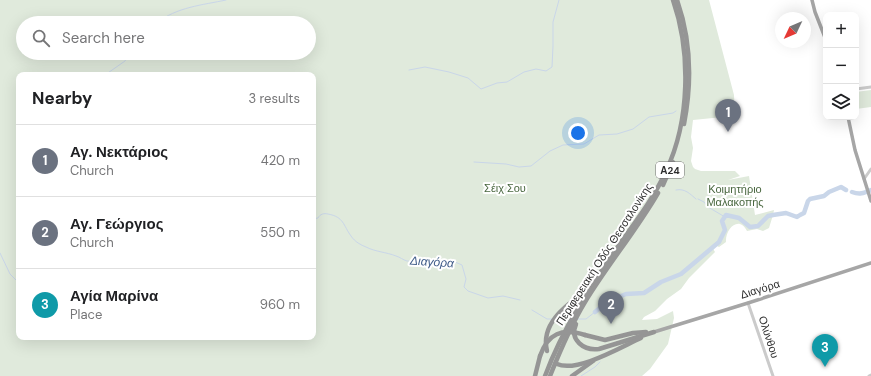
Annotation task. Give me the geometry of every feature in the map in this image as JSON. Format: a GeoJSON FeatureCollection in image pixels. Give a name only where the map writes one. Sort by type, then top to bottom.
{"type":"FeatureCollection","features":[{"type":"Feature","properties":{"kind":"highway","name":"Περιφερειακή Οδός Θεσσαλονίκης"},"geometry":{"type":"LineString","coordinates":[[577,316],[590,288],[654,194],[670,163],[676,144],[683,104],[685,68],[681,25],[673,0]]}},
{"type":"Feature","properties":{"kind":"highway","name":"Περιφερειακή Οδός Θεσσαλονίκης"},"geometry":{"type":"LineString","coordinates":[[545,376],[577,316],[612,262],[642,220],[671,168],[680,142],[687,106],[689,67],[686,30],[677,0]]}},
{"type":"Feature","properties":{"kind":"highway"},"geometry":{"type":"LineString","coordinates":[[547,351],[546,338],[551,322],[571,301],[590,288]]}},
{"type":"Feature","properties":{"kind":"highway","name":"Περιφερειακή Οδός Θεσσαλονίκης"},"geometry":{"type":"LineString","coordinates":[[550,376],[572,325]]}},
{"type":"Feature","properties":{"kind":"highway"},"geometry":{"type":"LineString","coordinates":[[572,325],[578,341],[583,347],[592,350],[654,332]]}},
{"type":"Feature","properties":{"kind":"highway"},"geometry":{"type":"LineString","coordinates":[[535,376],[540,356],[546,342],[557,334],[570,331],[605,340],[633,333],[648,333]]}},
{"type":"Feature","properties":{"kind":"highway"},"geometry":{"type":"LineString","coordinates":[[557,364],[572,366],[596,359],[654,332]]}},
{"type":"Feature","properties":{"kind":"highway"},"geometry":{"type":"LineString","coordinates":[[572,376],[596,359]]}},
{"type":"Feature","properties":{"kind":"main road"},"geometry":{"type":"LineString","coordinates":[[812,0],[815,12],[823,31]]}},
{"type":"Feature","properties":{"kind":"main road"},"geometry":{"type":"LineString","coordinates":[[849,120],[854,146],[871,201]]}},
{"type":"Feature","properties":{"kind":"main road","name":"Διαγόρα"},"geometry":{"type":"LineString","coordinates":[[654,332],[871,263]]}},
{"type":"Feature","properties":{"kind":"street"},"geometry":{"type":"LineString","coordinates":[[859,89],[871,87]]}},
{"type":"Feature","properties":{"kind":"street"},"geometry":{"type":"LineString","coordinates":[[864,179],[871,169]]}},
{"type":"Feature","properties":{"kind":"street","name":"Ολύνθου"},"geometry":{"type":"LineString","coordinates":[[748,303],[773,376]]}},
{"type":"Feature","properties":{"kind":"green space","name":"Σέιχ Σου"},"geometry":{"type":"Polygon","coordinates":[[[0,0],[709,0],[734,95],[735,118],[723,117],[693,120],[691,137],[693,148],[691,161],[695,169],[701,171],[735,171],[740,176],[728,180],[749,176],[755,215],[774,210],[769,228],[763,231],[757,229],[747,231],[744,226],[740,224],[733,226],[726,237],[726,242],[719,247],[712,247],[715,252],[689,278],[681,289],[667,299],[655,311],[644,317],[642,320],[657,319],[673,311],[674,318],[668,344],[650,369],[642,376],[0,376],[0,0]]]}},
{"type":"Feature","properties":{"kind":"green space"},"geometry":{"type":"Polygon","coordinates":[[[871,90],[871,107],[859,109],[859,92],[871,90]]]}},
{"type":"Feature","properties":{"kind":"waterway"},"geometry":{"type":"LineString","coordinates":[[168,16],[181,10],[199,5],[226,0]]}},
{"type":"Feature","properties":{"kind":"waterway"},"geometry":{"type":"LineString","coordinates":[[409,70],[425,67],[449,72],[468,78],[481,89],[497,83],[507,82],[524,72],[536,69],[546,71],[552,67],[553,22],[559,0]]}},
{"type":"Feature","properties":{"kind":"waterway"},"geometry":{"type":"LineString","coordinates":[[109,72],[126,60]]}},
{"type":"Feature","properties":{"kind":"waterway"},"geometry":{"type":"LineString","coordinates":[[474,162],[506,164],[519,167],[531,166],[550,151],[563,145],[584,144],[599,135],[617,134],[633,129],[649,117],[673,113],[676,111]]}},
{"type":"Feature","properties":{"kind":"waterway"},"geometry":{"type":"LineString","coordinates":[[595,312],[607,302],[626,294],[644,293],[661,282],[681,274],[719,242],[725,230],[722,221],[726,215],[739,218],[750,227],[758,226],[768,216],[786,213],[797,217],[804,213],[810,199],[824,196],[841,187],[846,190]]}},
{"type":"Feature","properties":{"kind":"waterway"},"geometry":{"type":"LineString","coordinates":[[676,190],[685,191],[696,199]]}},
{"type":"Feature","properties":{"kind":"waterway"},"geometry":{"type":"LineString","coordinates":[[852,192],[862,193],[871,190]]}},
{"type":"Feature","properties":{"kind":"waterway"},"geometry":{"type":"LineString","coordinates":[[698,199],[725,217]]}},
{"type":"Feature","properties":{"kind":"waterway","name":"Διαγόρα"},"geometry":{"type":"LineString","coordinates":[[316,218],[324,214],[333,215],[340,219],[348,232],[358,243],[370,249],[397,256],[407,261],[442,260],[456,262],[462,265],[466,279],[464,287],[468,291],[488,298],[503,296],[520,300]]}},
{"type":"Feature","properties":{"kind":"waterway","name":"Διαγόρα"},"geometry":{"type":"LineString","coordinates":[[0,253],[10,274],[16,280]]}},
{"type":"Feature","properties":{"kind":"waterway"},"geometry":{"type":"LineString","coordinates":[[532,310],[547,319],[552,319]]}},
{"type":"Feature","properties":{"kind":"waterway"},"geometry":{"type":"LineString","coordinates":[[577,319],[586,319],[595,312]]}},
{"type":"Feature","properties":{"kind":"waterway"},"geometry":{"type":"LineString","coordinates":[[556,320],[568,320]]}},
{"type":"Feature","properties":{"kind":"waterway"},"geometry":{"type":"LineString","coordinates":[[581,376],[600,362]]}},
{"type":"Feature","properties":{"kind":"place","name":"Αγ. Νεκτάριος"},"geometry":{"type":"Point","coordinates":[728,132]}},
{"type":"Feature","properties":{"kind":"place","name":"Αγ. Γεώργιος"},"geometry":{"type":"Point","coordinates":[611,324]}},
{"type":"Feature","properties":{"kind":"place","name":"Αγία Μαρίνα"},"geometry":{"type":"Point","coordinates":[825,367]}},
{"type":"Feature","properties":{"kind":"park label","name":"Κοιμητήριο Μαλακοπής"},"geometry":{"type":"Point","coordinates":[735,195]}}]}
